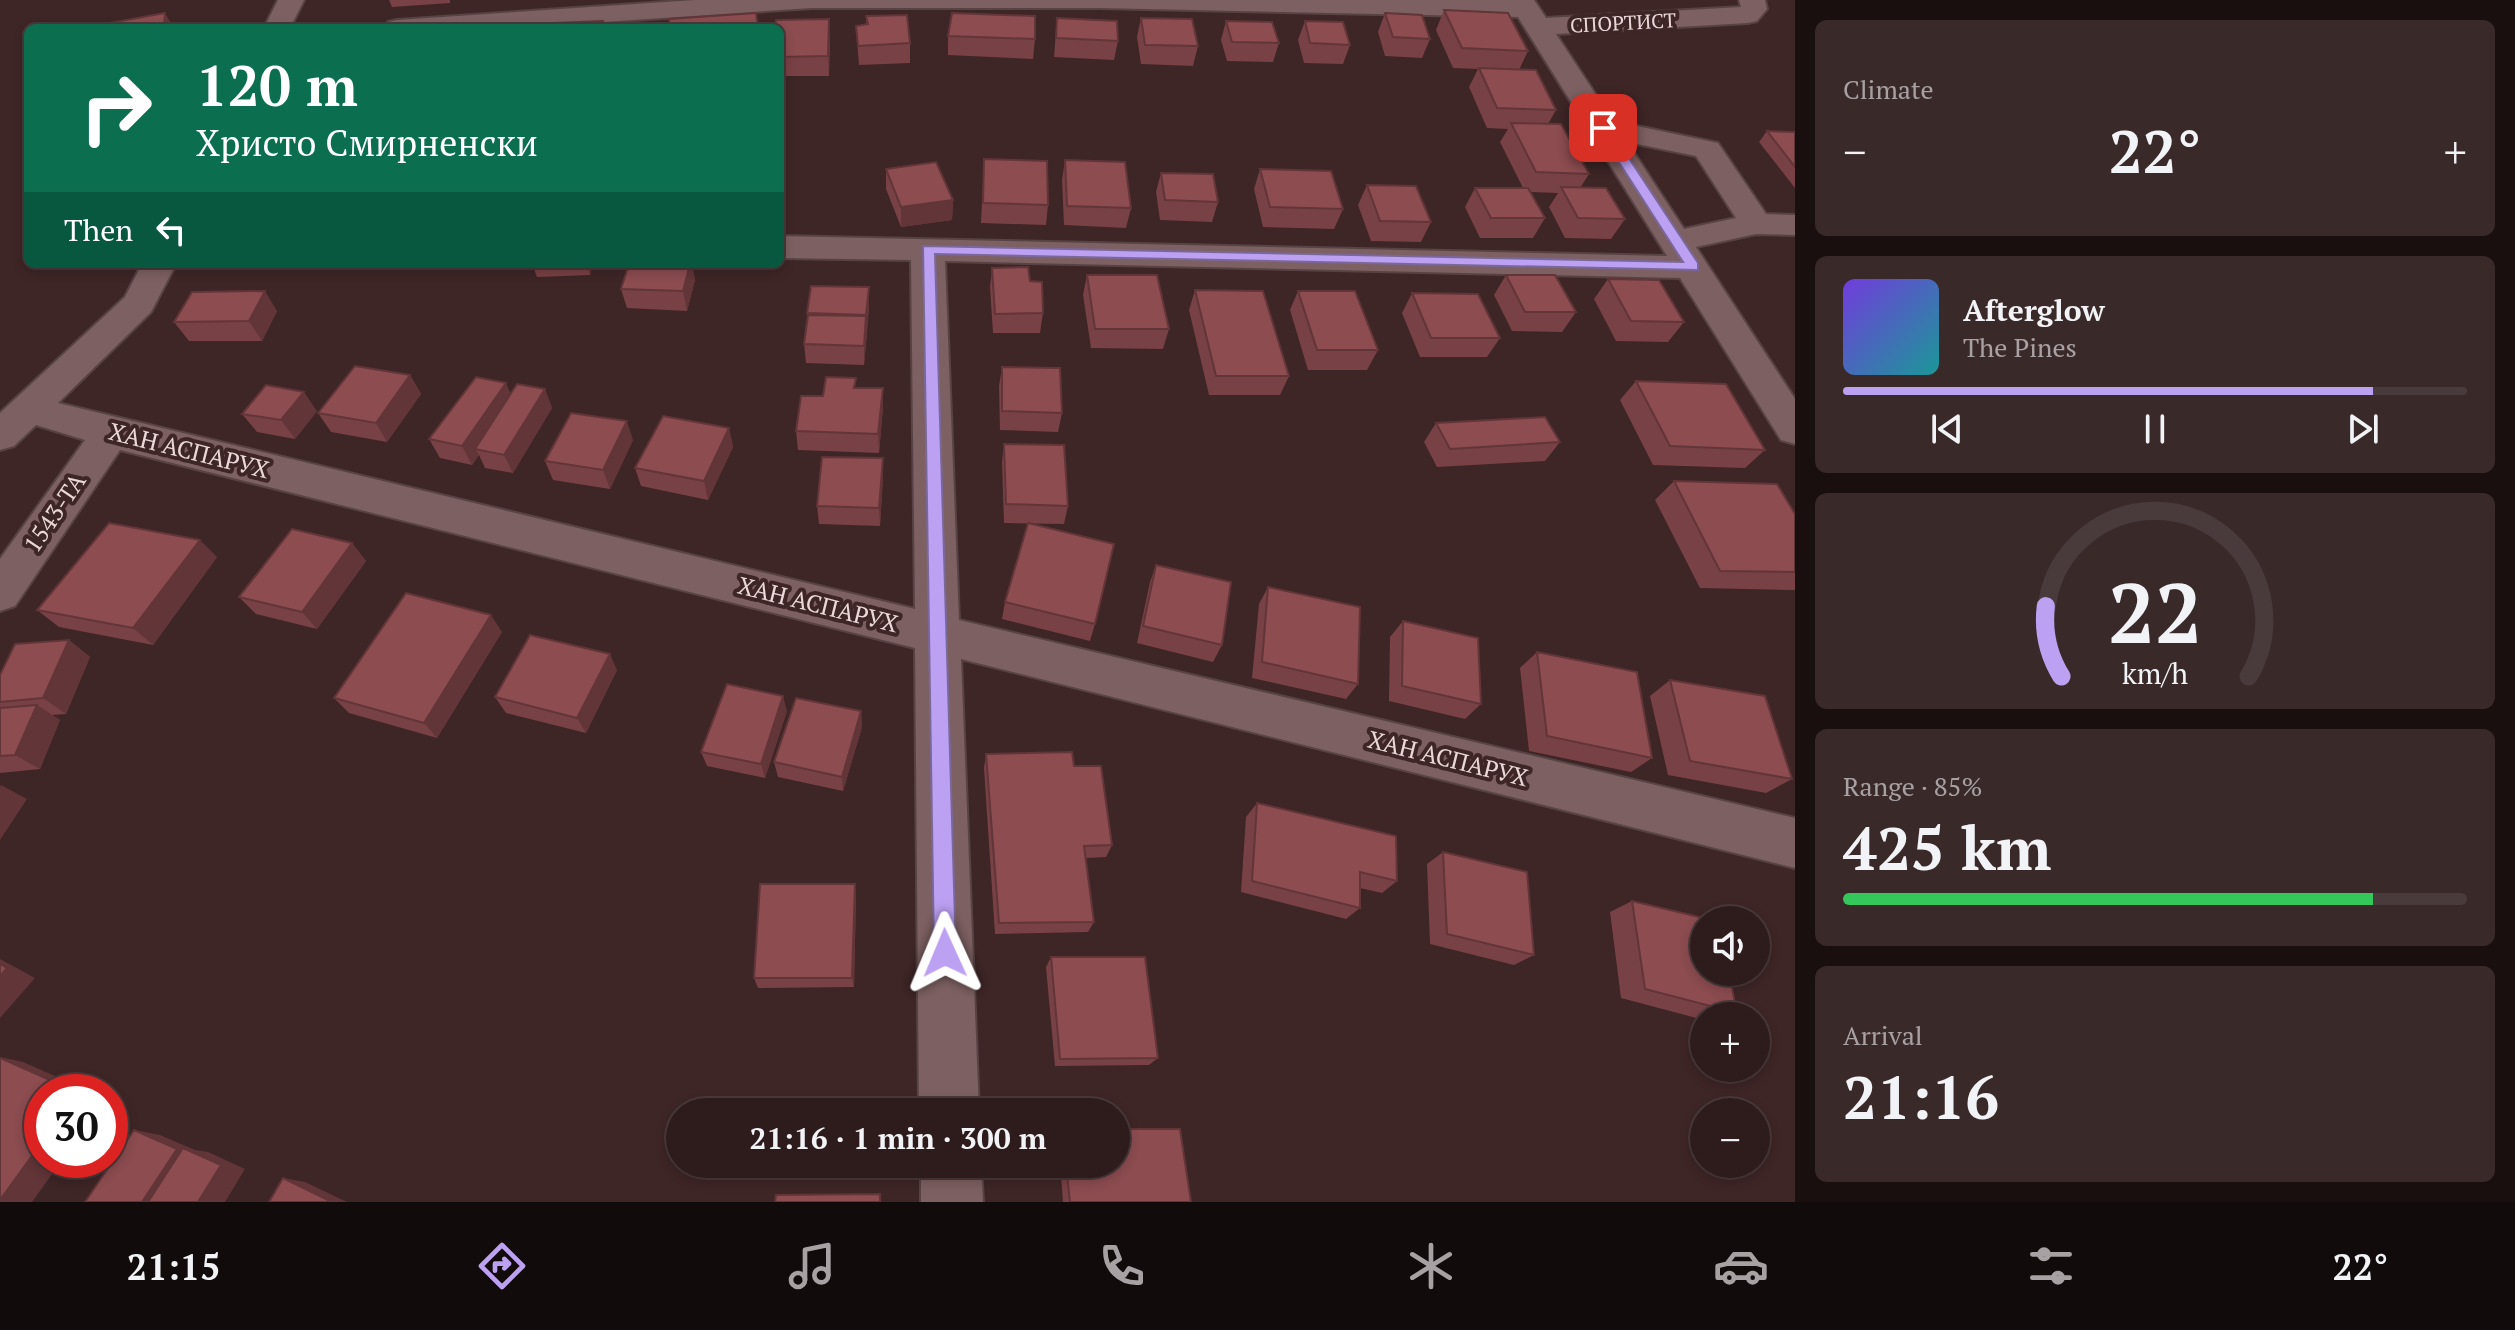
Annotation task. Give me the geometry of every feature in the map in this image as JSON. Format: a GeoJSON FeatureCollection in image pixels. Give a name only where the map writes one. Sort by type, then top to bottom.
{"type":"FeatureCollection","features":[{"type":"Feature","properties":{"kind":"street"},"geometry":{"type":"LineString","coordinates":[[279,24],[291,0]]}},
{"type":"Feature","properties":{"kind":"street","name":"СПОРТИСТ"},"geometry":{"type":"LineString","coordinates":[[523,24],[649,20],[812,0],[1099,0],[1725,17],[1748,15],[1753,4]]}},
{"type":"Feature","properties":{"kind":"street"},"geometry":{"type":"LineString","coordinates":[[1528,12],[1795,430]]}},
{"type":"Feature","properties":{"kind":"street"},"geometry":{"type":"LineString","coordinates":[[1603,128],[1707,149],[1756,224]]}},
{"type":"Feature","properties":{"kind":"street"},"geometry":{"type":"LineString","coordinates":[[784,247],[1685,254],[1756,224],[1795,225]]}},
{"type":"Feature","properties":{"kind":"street"},"geometry":{"type":"LineString","coordinates":[[928,249],[949,1098]]}},
{"type":"Feature","properties":{"kind":"street"},"geometry":{"type":"LineString","coordinates":[[14,422],[139,304],[157,268]]}},
{"type":"Feature","properties":{"kind":"street","name":"ХАН АСПАРУХ"},"geometry":{"type":"LineString","coordinates":[[14,422],[111,433],[1795,843]]}},
{"type":"Feature","properties":{"kind":"street","name":"1543-ТА"},"geometry":{"type":"LineString","coordinates":[[0,593],[111,433]]}},
{"type":"Feature","properties":{"kind":"street"},"geometry":{"type":"LineString","coordinates":[[951,1178],[952,1202]]}},
{"type":"Feature","properties":{"kind":"building"},"geometry":{"type":"Polygon","coordinates":[[[1444,10],[1508,13],[1528,51],[1462,48],[1444,10]]]}},
{"type":"Feature","properties":{"kind":"building"},"geometry":{"type":"Polygon","coordinates":[[[165,13],[164,24],[104,24],[165,13]]]}},
{"type":"Feature","properties":{"kind":"building"},"geometry":{"type":"Polygon","coordinates":[[[756,13],[757,24],[670,24],[669,19],[756,13]]]}},
{"type":"Feature","properties":{"kind":"building"},"geometry":{"type":"Polygon","coordinates":[[[952,13],[1035,16],[1035,39],[948,36],[952,13]]]}},
{"type":"Feature","properties":{"kind":"building"},"geometry":{"type":"Polygon","coordinates":[[[1385,13],[1422,15],[1430,39],[1393,37],[1385,13]]]}},
{"type":"Feature","properties":{"kind":"building"},"geometry":{"type":"Polygon","coordinates":[[[907,15],[910,43],[858,46],[856,26],[868,24],[866,16],[907,15]]]}},
{"type":"Feature","properties":{"kind":"building"},"geometry":{"type":"Polygon","coordinates":[[[1057,18],[1117,21],[1118,41],[1056,38],[1057,18]]]}},
{"type":"Feature","properties":{"kind":"building"},"geometry":{"type":"Polygon","coordinates":[[[1141,18],[1192,19],[1198,46],[1145,45],[1141,18]]]}},
{"type":"Feature","properties":{"kind":"building"},"geometry":{"type":"Polygon","coordinates":[[[829,19],[828,56],[784,57],[784,24],[776,24],[776,20],[829,19]]]}},
{"type":"Feature","properties":{"kind":"building"},"geometry":{"type":"Polygon","coordinates":[[[603,21],[602,24],[554,23],[603,21]]]}},
{"type":"Feature","properties":{"kind":"building"},"geometry":{"type":"Polygon","coordinates":[[[1226,21],[1272,22],[1279,43],[1232,42],[1226,21]]]}},
{"type":"Feature","properties":{"kind":"building"},"geometry":{"type":"Polygon","coordinates":[[[1305,21],[1343,22],[1350,45],[1310,43],[1305,21]]]}},
{"type":"Feature","properties":{"kind":"building"},"geometry":{"type":"Polygon","coordinates":[[[1479,68],[1536,70],[1556,110],[1497,108],[1479,68]]]}},
{"type":"Feature","properties":{"kind":"building"},"geometry":{"type":"Polygon","coordinates":[[[1511,123],[1561,124],[1589,174],[1536,172],[1511,123]]]}},
{"type":"Feature","properties":{"kind":"building"},"geometry":{"type":"Polygon","coordinates":[[[1767,131],[1795,132],[1795,167],[1767,131]]]}},
{"type":"Feature","properties":{"kind":"building"},"geometry":{"type":"Polygon","coordinates":[[[984,159],[1047,161],[1048,205],[983,203],[984,159]]]}},
{"type":"Feature","properties":{"kind":"building"},"geometry":{"type":"Polygon","coordinates":[[[1065,160],[1125,162],[1131,208],[1067,206],[1065,160]]]}},
{"type":"Feature","properties":{"kind":"building"},"geometry":{"type":"Polygon","coordinates":[[[936,162],[953,200],[901,207],[886,169],[936,162]]]}},
{"type":"Feature","properties":{"kind":"building"},"geometry":{"type":"Polygon","coordinates":[[[1260,169],[1331,171],[1343,209],[1270,207],[1260,169]]]}},
{"type":"Feature","properties":{"kind":"building"},"geometry":{"type":"Polygon","coordinates":[[[1161,173],[1213,174],[1218,202],[1165,200],[1161,173]]]}},
{"type":"Feature","properties":{"kind":"building"},"geometry":{"type":"Polygon","coordinates":[[[1367,185],[1416,186],[1431,222],[1380,221],[1367,185]]]}},
{"type":"Feature","properties":{"kind":"building"},"geometry":{"type":"Polygon","coordinates":[[[1561,187],[1606,188],[1625,219],[1578,218],[1561,187]]]}},
{"type":"Feature","properties":{"kind":"building"},"geometry":{"type":"Polygon","coordinates":[[[1475,188],[1528,188],[1545,218],[1491,218],[1475,188]]]}},
{"type":"Feature","properties":{"kind":"building"},"geometry":{"type":"Polygon","coordinates":[[[1028,267],[1030,281],[1042,282],[1043,313],[995,314],[992,268],[1028,267]]]}},
{"type":"Feature","properties":{"kind":"building"},"geometry":{"type":"Polygon","coordinates":[[[628,268],[689,268],[683,291],[621,289],[628,268]]]}},
{"type":"Feature","properties":{"kind":"building"},"geometry":{"type":"Polygon","coordinates":[[[1087,275],[1157,275],[1169,329],[1095,329],[1087,275]]]}},
{"type":"Feature","properties":{"kind":"building"},"geometry":{"type":"Polygon","coordinates":[[[1506,275],[1555,275],[1576,312],[1525,312],[1506,275]]]}},
{"type":"Feature","properties":{"kind":"building"},"geometry":{"type":"Polygon","coordinates":[[[1608,279],[1659,280],[1684,322],[1631,321],[1608,279]]]}},
{"type":"Feature","properties":{"kind":"building"},"geometry":{"type":"Polygon","coordinates":[[[811,286],[869,287],[866,315],[807,313],[811,286]]]}},
{"type":"Feature","properties":{"kind":"building"},"geometry":{"type":"Polygon","coordinates":[[[1195,290],[1263,291],[1289,376],[1216,376],[1195,290]]]}},
{"type":"Feature","properties":{"kind":"building"},"geometry":{"type":"Polygon","coordinates":[[[265,291],[249,321],[174,322],[192,292],[265,291]]]}},
{"type":"Feature","properties":{"kind":"building"},"geometry":{"type":"Polygon","coordinates":[[[1298,291],[1355,291],[1378,350],[1317,350],[1298,291]]]}},
{"type":"Feature","properties":{"kind":"building"},"geometry":{"type":"Polygon","coordinates":[[[1412,293],[1478,294],[1500,338],[1431,338],[1412,293]]]}},
{"type":"Feature","properties":{"kind":"building"},"geometry":{"type":"Polygon","coordinates":[[[808,315],[866,316],[864,346],[804,344],[808,315]]]}},
{"type":"Feature","properties":{"kind":"building"},"geometry":{"type":"Polygon","coordinates":[[[355,366],[410,375],[376,423],[318,413],[355,366]]]}},
{"type":"Feature","properties":{"kind":"building"},"geometry":{"type":"Polygon","coordinates":[[[1002,367],[1060,368],[1062,413],[1002,411],[1002,367]]]}},
{"type":"Feature","properties":{"kind":"building"},"geometry":{"type":"Polygon","coordinates":[[[476,377],[506,383],[462,446],[429,439],[476,377]]]}},
{"type":"Feature","properties":{"kind":"building"},"geometry":{"type":"Polygon","coordinates":[[[826,377],[856,378],[854,388],[883,388],[878,434],[796,431],[801,396],[823,396],[826,377]]]}},
{"type":"Feature","properties":{"kind":"building"},"geometry":{"type":"Polygon","coordinates":[[[1636,381],[1726,384],[1765,450],[1670,446],[1636,381]]]}},
{"type":"Feature","properties":{"kind":"building"},"geometry":{"type":"Polygon","coordinates":[[[517,384],[545,389],[504,455],[475,449],[517,384]]]}},
{"type":"Feature","properties":{"kind":"building"},"geometry":{"type":"Polygon","coordinates":[[[266,385],[304,392],[281,420],[242,414],[266,385]]]}},
{"type":"Feature","properties":{"kind":"building"},"geometry":{"type":"Polygon","coordinates":[[[571,413],[627,421],[603,470],[545,461],[571,413]]]}},
{"type":"Feature","properties":{"kind":"building"},"geometry":{"type":"Polygon","coordinates":[[[663,416],[729,428],[704,481],[635,468],[663,416]]]}},
{"type":"Feature","properties":{"kind":"building"},"geometry":{"type":"Polygon","coordinates":[[[1545,417],[1560,442],[1450,449],[1436,423],[1545,417]]]}},
{"type":"Feature","properties":{"kind":"building"},"geometry":{"type":"Polygon","coordinates":[[[1004,444],[1064,445],[1068,506],[1006,504],[1004,444]]]}},
{"type":"Feature","properties":{"kind":"building"},"geometry":{"type":"Polygon","coordinates":[[[822,457],[883,458],[879,508],[817,506],[822,457]]]}},
{"type":"Feature","properties":{"kind":"building"},"geometry":{"type":"Polygon","coordinates":[[[1674,481],[1777,484],[1795,514],[1795,572],[1720,571],[1674,481]]]}},
{"type":"Feature","properties":{"kind":"building"},"geometry":{"type":"Polygon","coordinates":[[[109,523],[200,540],[133,628],[37,610],[109,523]]]}},
{"type":"Feature","properties":{"kind":"building"},"geometry":{"type":"Polygon","coordinates":[[[1028,523],[1114,544],[1095,624],[1005,602],[1028,523]]]}},
{"type":"Feature","properties":{"kind":"building"},"geometry":{"type":"Polygon","coordinates":[[[292,529],[352,543],[302,612],[239,597],[292,529]]]}},
{"type":"Feature","properties":{"kind":"building"},"geometry":{"type":"Polygon","coordinates":[[[1156,565],[1231,582],[1222,645],[1143,626],[1156,565]]]}},
{"type":"Feature","properties":{"kind":"building"},"geometry":{"type":"Polygon","coordinates":[[[1268,587],[1360,607],[1358,684],[1262,662],[1268,587]]]}},
{"type":"Feature","properties":{"kind":"building"},"geometry":{"type":"Polygon","coordinates":[[[406,593],[491,615],[424,723],[334,698],[406,593]]]}},
{"type":"Feature","properties":{"kind":"building"},"geometry":{"type":"Polygon","coordinates":[[[1403,621],[1478,638],[1481,704],[1402,686],[1403,621]]]}},
{"type":"Feature","properties":{"kind":"building"},"geometry":{"type":"Polygon","coordinates":[[[530,635],[610,654],[577,718],[495,697],[530,635]]]}},
{"type":"Feature","properties":{"kind":"building"},"geometry":{"type":"Polygon","coordinates":[[[69,640],[43,698],[0,702],[0,675],[15,644],[69,640]]]}},
{"type":"Feature","properties":{"kind":"building"},"geometry":{"type":"Polygon","coordinates":[[[1537,652],[1637,672],[1652,758],[1547,736],[1537,652]]]}},
{"type":"Feature","properties":{"kind":"building"},"geometry":{"type":"Polygon","coordinates":[[[1670,680],[1765,696],[1792,779],[1690,761],[1670,680]]]}},
{"type":"Feature","properties":{"kind":"building"},"geometry":{"type":"Polygon","coordinates":[[[727,684],[783,696],[761,764],[701,752],[727,684]]]}},
{"type":"Feature","properties":{"kind":"building"},"geometry":{"type":"Polygon","coordinates":[[[796,698],[861,711],[842,777],[774,762],[796,698]]]}},
{"type":"Feature","properties":{"kind":"building"},"geometry":{"type":"Polygon","coordinates":[[[37,705],[15,755],[0,756],[0,708],[37,705]]]}},
{"type":"Feature","properties":{"kind":"building"},"geometry":{"type":"Polygon","coordinates":[[[1072,752],[1074,766],[1101,766],[1112,845],[1084,846],[1094,922],[999,923],[986,754],[1072,752]]]}},
{"type":"Feature","properties":{"kind":"building"},"geometry":{"type":"Polygon","coordinates":[[[1257,803],[1396,836],[1397,881],[1360,872],[1360,908],[1252,881],[1257,803]]]}},
{"type":"Feature","properties":{"kind":"building"},"geometry":{"type":"Polygon","coordinates":[[[1443,852],[1527,872],[1534,955],[1447,934],[1443,852]]]}},
{"type":"Feature","properties":{"kind":"building"},"geometry":{"type":"Polygon","coordinates":[[[760,884],[855,884],[852,978],[754,978],[760,884]]]}},
{"type":"Feature","properties":{"kind":"building"},"geometry":{"type":"Polygon","coordinates":[[[1632,901],[1690,915],[1690,986],[1732,986],[1735,1002],[1695,1002],[1645,989],[1632,901]]]}},
{"type":"Feature","properties":{"kind":"building"},"geometry":{"type":"Polygon","coordinates":[[[1051,957],[1145,957],[1158,1058],[1060,1059],[1051,957]]]}},
{"type":"Feature","properties":{"kind":"building"},"geometry":{"type":"Polygon","coordinates":[[[0,964],[7,968],[0,976],[0,964]]]}},
{"type":"Feature","properties":{"kind":"building"},"geometry":{"type":"Polygon","coordinates":[[[0,1058],[36,1074],[24,1074],[24,1167],[0,1200],[0,1058]]]}},
{"type":"Feature","properties":{"kind":"building"},"geometry":{"type":"Polygon","coordinates":[[[1130,1129],[1180,1129],[1191,1202],[1070,1202],[1067,1178],[1130,1178],[1130,1129]]]}},
{"type":"Feature","properties":{"kind":"building"},"geometry":{"type":"Polygon","coordinates":[[[134,1130],[177,1149],[142,1202],[85,1202],[101,1178],[128,1178],[128,1139],[134,1130]]]}},
{"type":"Feature","properties":{"kind":"building"},"geometry":{"type":"Polygon","coordinates":[[[183,1148],[221,1165],[198,1202],[148,1202],[183,1148]]]}},
{"type":"Feature","properties":{"kind":"building"},"geometry":{"type":"Polygon","coordinates":[[[283,1178],[332,1202],[269,1202],[283,1178]]]}},
{"type":"Feature","properties":{"kind":"building"},"geometry":{"type":"Polygon","coordinates":[[[880,1194],[880,1202],[775,1202],[776,1195],[880,1194]]]}},
{"type":"Feature","properties":{"kind":"route"},"geometry":{"type":"LineString","coordinates":[[945,953],[928,249],[1693,267],[1603,128]]}}]}
